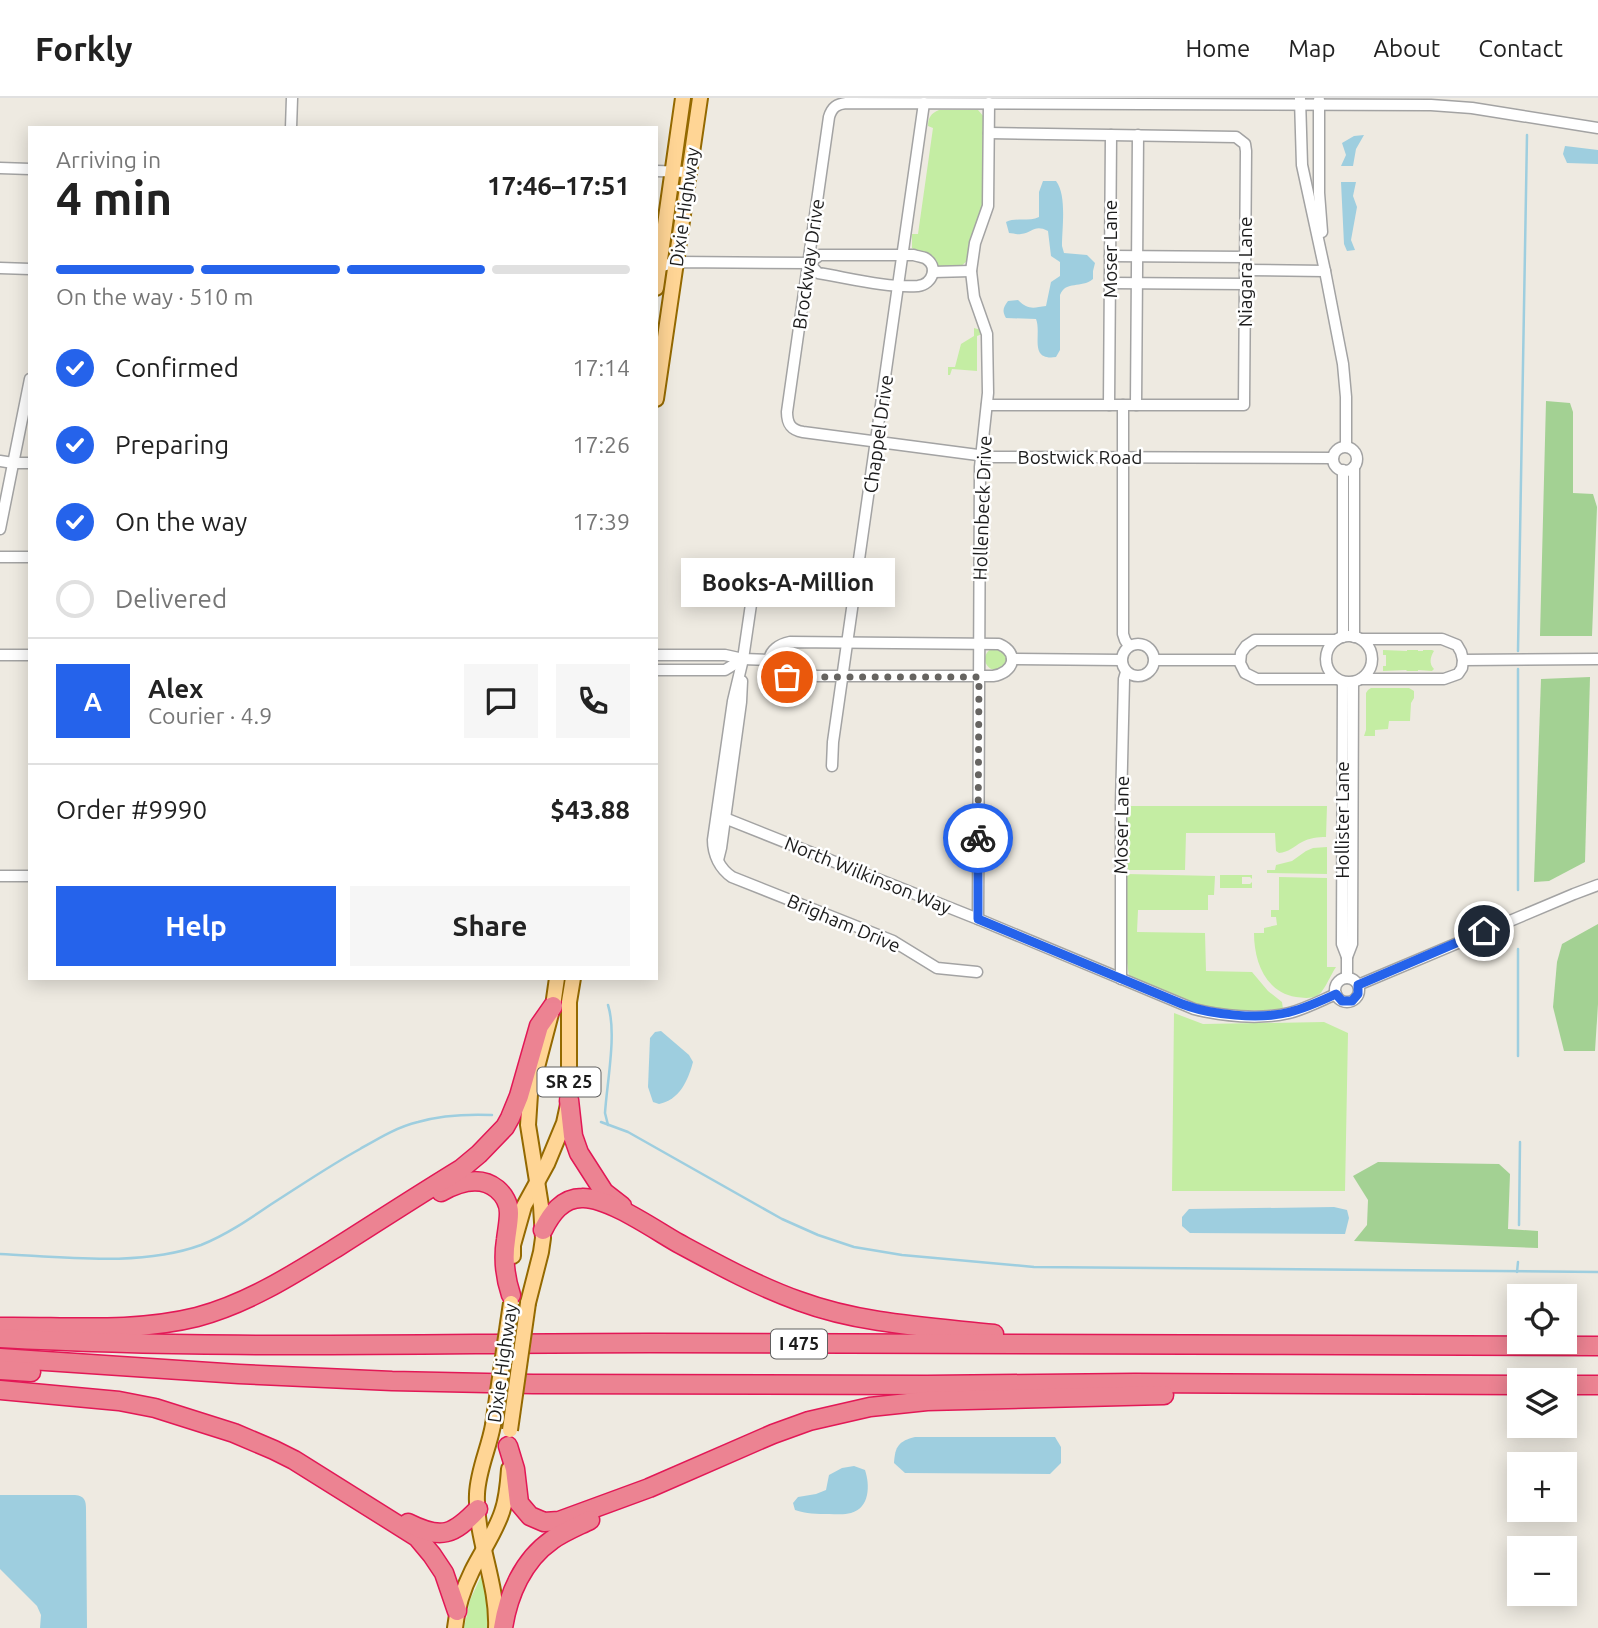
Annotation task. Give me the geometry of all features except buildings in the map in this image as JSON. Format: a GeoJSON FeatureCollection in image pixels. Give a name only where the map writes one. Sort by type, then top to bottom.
{"type":"FeatureCollection","features":[{"type":"Feature","properties":{"kind":"highway"},"geometry":{"type":"LineString","coordinates":[[265,1290],[461,1169],[479,1154],[510,1118],[539,1026],[553,1006]]}},
{"type":"Feature","properties":{"kind":"highway"},"geometry":{"type":"LineString","coordinates":[[569,1100],[573,1136],[579,1153],[604,1192],[635,1217]]}},
{"type":"Feature","properties":{"kind":"highway"},"geometry":{"type":"LineString","coordinates":[[0,1326],[106,1327],[170,1322],[219,1311],[315,1267],[443,1191],[456,1185],[480,1181],[491,1184],[501,1192],[507,1203],[509,1212],[505,1262],[508,1285],[517,1300]]}},
{"type":"Feature","properties":{"kind":"highway"},"geometry":{"type":"LineString","coordinates":[[543,1230],[559,1205],[581,1198],[635,1217],[740,1275],[798,1301],[828,1311],[896,1323],[1010,1336],[1144,1344]]}},
{"type":"Feature","properties":{"kind":"highway","name":"I 475"},"geometry":{"type":"LineString","coordinates":[[0,1338],[281,1345],[633,1343],[1598,1346]]}},
{"type":"Feature","properties":{"kind":"highway","name":"I 475"},"geometry":{"type":"LineString","coordinates":[[0,1358],[253,1375],[533,1384],[1507,1385]]}},
{"type":"Feature","properties":{"kind":"highway"},"geometry":{"type":"LineString","coordinates":[[0,1370],[168,1381],[315,1386],[533,1384]]}},
{"type":"Feature","properties":{"kind":"highway"},"geometry":{"type":"LineString","coordinates":[[509,1438],[519,1503],[530,1516],[544,1522],[573,1517],[809,1421],[895,1404],[996,1398],[1416,1385]]}},
{"type":"Feature","properties":{"kind":"highway"},"geometry":{"type":"LineString","coordinates":[[1577,1385],[1598,1385]]}},
{"type":"Feature","properties":{"kind":"highway"},"geometry":{"type":"LineString","coordinates":[[0,1390],[119,1401],[155,1408],[234,1433],[274,1450],[417,1537],[444,1573],[456,1620]]}},
{"type":"Feature","properties":{"kind":"highway"},"geometry":{"type":"LineString","coordinates":[[0,1401],[167,1413]]}},
{"type":"Feature","properties":{"kind":"highway"},"geometry":{"type":"LineString","coordinates":[[503,1628],[510,1595],[530,1560],[551,1541],[649,1488]]}},
{"type":"Feature","properties":{"kind":"highway"},"geometry":{"type":"LineString","coordinates":[[345,1492],[421,1530],[436,1533],[453,1531],[478,1509]]}},
{"type":"Feature","properties":{"kind":"main road","name":"Dixie Highway"},"geometry":{"type":"LineString","coordinates":[[658,268],[683,98]]}},
{"type":"Feature","properties":{"kind":"main road","name":"Dixie Highway"},"geometry":{"type":"LineString","coordinates":[[658,385],[699,98]]}},
{"type":"Feature","properties":{"kind":"main road","name":"Dixie Highway"},"geometry":{"type":"LineString","coordinates":[[496,1628],[495,1601],[477,1494],[490,1442],[517,1300],[541,1252],[543,1230],[538,1180],[528,1125],[530,1094],[553,1006],[557,980]]}},
{"type":"Feature","properties":{"kind":"main road","name":"Dixie Highway"},"geometry":{"type":"LineString","coordinates":[[456,1620],[471,1573],[495,1529],[506,1499],[517,1300],[513,1245],[524,1206],[556,1145],[564,1123],[569,1100],[569,1002],[573,980]]}},
{"type":"Feature","properties":{"kind":"street"},"geometry":{"type":"LineString","coordinates":[[292,98],[292,126]]}},
{"type":"Feature","properties":{"kind":"street"},"geometry":{"type":"LineString","coordinates":[[1300,101],[1302,165],[1343,364],[1346,446]]}},
{"type":"Feature","properties":{"kind":"street"},"geometry":{"type":"LineString","coordinates":[[1319,101],[1320,193],[1325,271]]}},
{"type":"Feature","properties":{"kind":"street"},"geometry":{"type":"LineString","coordinates":[[924,103],[1319,101],[1472,108],[1598,128]]}},
{"type":"Feature","properties":{"kind":"street","name":"Brockway Drive"},"geometry":{"type":"LineString","coordinates":[[788,425],[787,412],[829,117],[835,106],[846,103],[924,103]]}},
{"type":"Feature","properties":{"kind":"street","name":"Chappel Drive"},"geometry":{"type":"LineString","coordinates":[[832,766],[924,103]]}},
{"type":"Feature","properties":{"kind":"street","name":"Hollenbeck Drive"},"geometry":{"type":"LineString","coordinates":[[978,919],[980,467],[987,405],[988,334],[974,297],[971,271],[975,243],[988,206],[989,103]]}},
{"type":"Feature","properties":{"kind":"street"},"geometry":{"type":"LineString","coordinates":[[989,133],[1138,135]]}},
{"type":"Feature","properties":{"kind":"street","name":"Moser Lane"},"geometry":{"type":"LineString","coordinates":[[1109,405],[1111,135]]}},
{"type":"Feature","properties":{"kind":"street","name":"Moser Lane"},"geometry":{"type":"LineString","coordinates":[[1136,405],[1138,135]]}},
{"type":"Feature","properties":{"kind":"street","name":"Niagara Lane"},"geometry":{"type":"LineString","coordinates":[[1136,405],[1244,405],[1246,151],[1242,140],[1230,136],[1138,135]]}},
{"type":"Feature","properties":{"kind":"street"},"geometry":{"type":"LineString","coordinates":[[0,169],[28,169]]}},
{"type":"Feature","properties":{"kind":"street"},"geometry":{"type":"LineString","coordinates":[[658,172],[689,172]]}},
{"type":"Feature","properties":{"kind":"street"},"geometry":{"type":"LineString","coordinates":[[658,268],[676,262],[808,263],[820,255],[914,255],[926,258],[933,272],[924,285],[899,286],[818,272],[808,263]]}},
{"type":"Feature","properties":{"kind":"street"},"geometry":{"type":"LineString","coordinates":[[1110,256],[1245,257]]}},
{"type":"Feature","properties":{"kind":"street"},"geometry":{"type":"LineString","coordinates":[[0,268],[28,269]]}},
{"type":"Feature","properties":{"kind":"street"},"geometry":{"type":"LineString","coordinates":[[1245,270],[1325,271]]}},
{"type":"Feature","properties":{"kind":"street"},"geometry":{"type":"LineString","coordinates":[[933,272],[971,271]]}},
{"type":"Feature","properties":{"kind":"street"},"geometry":{"type":"LineString","coordinates":[[1110,283],[1245,284]]}},
{"type":"Feature","properties":{"kind":"street"},"geometry":{"type":"LineString","coordinates":[[0,529],[28,389]]}},
{"type":"Feature","properties":{"kind":"street"},"geometry":{"type":"LineString","coordinates":[[987,405],[1136,405]]}},
{"type":"Feature","properties":{"kind":"street"},"geometry":{"type":"LineString","coordinates":[[1123,405],[1123,634],[1129,646]]}},
{"type":"Feature","properties":{"kind":"street","name":"Bostwick Road"},"geometry":{"type":"LineString","coordinates":[[788,425],[803,432],[981,456],[1333,458]]}},
{"type":"Feature","properties":{"kind":"street"},"geometry":{"type":"LineString","coordinates":[[1346,446],[1336,451],[1333,458],[1335,465],[1343,470],[1354,467]]}},
{"type":"Feature","properties":{"kind":"street"},"geometry":{"type":"LineString","coordinates":[[1343,470],[1339,638],[1329,648],[1325,657],[1327,668],[1333,676],[1348,681],[1369,671],[1372,659],[1369,648],[1357,638],[1354,467],[1357,459],[1356,452],[1346,446]]}},
{"type":"Feature","properties":{"kind":"street"},"geometry":{"type":"LineString","coordinates":[[0,461],[28,463]]}},
{"type":"Feature","properties":{"kind":"street"},"geometry":{"type":"LineString","coordinates":[[0,557],[28,557]]}},
{"type":"Feature","properties":{"kind":"street","name":"Brigham Drive"},"geometry":{"type":"LineString","coordinates":[[755,577],[743,659],[733,701],[721,817],[713,845],[721,867],[732,877],[893,941],[937,968],[977,972]]}},
{"type":"Feature","properties":{"kind":"street"},"geometry":{"type":"LineString","coordinates":[[1357,638],[1443,639],[1457,645],[1463,660],[1462,668],[1458,674],[1444,679],[1348,681],[1256,679],[1244,673],[1241,667],[1244,648],[1255,640],[1357,638]]}},
{"type":"Feature","properties":{"kind":"street"},"geometry":{"type":"LineString","coordinates":[[790,642],[979,643],[1003,645],[1011,653],[1011,667],[1001,675],[979,677],[787,677],[771,667],[770,660],[773,649],[790,642]]}},
{"type":"Feature","properties":{"kind":"street"},"geometry":{"type":"LineString","coordinates":[[1140,645],[1153,654],[1155,660],[1151,670],[1143,676],[1135,676],[1126,672],[1121,660],[1129,646],[1140,645]]}},
{"type":"Feature","properties":{"kind":"street"},"geometry":{"type":"LineString","coordinates":[[0,655],[28,655]]}},
{"type":"Feature","properties":{"kind":"street"},"geometry":{"type":"LineString","coordinates":[[658,655],[725,655],[770,660]]}},
{"type":"Feature","properties":{"kind":"street"},"geometry":{"type":"LineString","coordinates":[[658,670],[725,670],[743,659]]}},
{"type":"Feature","properties":{"kind":"street"},"geometry":{"type":"LineString","coordinates":[[1012,659],[1121,660]]}},
{"type":"Feature","properties":{"kind":"street"},"geometry":{"type":"LineString","coordinates":[[1463,660],[1598,659]]}},
{"type":"Feature","properties":{"kind":"street"},"geometry":{"type":"LineString","coordinates":[[1155,660],[1240,660]]}},
{"type":"Feature","properties":{"kind":"street","name":"Moser Lane"},"geometry":{"type":"LineString","coordinates":[[1121,979],[1121,793],[1126,672]]}},
{"type":"Feature","properties":{"kind":"street","name":"Hollister Lane"},"geometry":{"type":"LineString","coordinates":[[1347,978],[1347,957],[1342,944],[1348,681]]}},
{"type":"Feature","properties":{"kind":"street","name":"North Wilkinson Way"},"geometry":{"type":"LineString","coordinates":[[721,817],[978,919],[1194,1009],[1223,1015],[1278,1015],[1336,994],[1342,1001],[1352,1001],[1358,994],[1358,985],[1598,885]]}},
{"type":"Feature","properties":{"kind":"street"},"geometry":{"type":"LineString","coordinates":[[0,876],[28,876]]}},
{"type":"Feature","properties":{"kind":"street"},"geometry":{"type":"LineString","coordinates":[[1336,994],[1338,982],[1343,978],[1354,980],[1358,985]]}},
{"type":"Feature","properties":{"kind":"green space"},"geometry":{"type":"Polygon","coordinates":[[[939,110],[978,110],[984,117],[983,208],[972,236],[967,261],[960,267],[938,266],[912,248],[912,234],[918,234],[933,128],[928,126],[932,114],[939,110]]]}},
{"type":"Feature","properties":{"kind":"green space"},"geometry":{"type":"Polygon","coordinates":[[[974,328],[981,330],[982,334],[977,336],[977,371],[952,369],[948,375],[948,367],[955,367],[961,344],[974,336],[974,328]]]}},
{"type":"Feature","properties":{"kind":"green space"},"geometry":{"type":"Polygon","coordinates":[[[1546,401],[1570,403],[1573,412],[1573,493],[1593,494],[1597,507],[1592,636],[1540,636],[1546,401]]]}},
{"type":"Feature","properties":{"kind":"green space"},"geometry":{"type":"Polygon","coordinates":[[[996,648],[1004,651],[1007,659],[1004,667],[996,670],[988,667],[985,659],[988,651],[996,648]]]}},
{"type":"Feature","properties":{"kind":"green space"},"geometry":{"type":"Polygon","coordinates":[[[1383,650],[1432,650],[1431,663],[1434,669],[1383,671],[1386,655],[1383,655],[1383,650]]]}},
{"type":"Feature","properties":{"kind":"green space"},"geometry":{"type":"Polygon","coordinates":[[[1590,677],[1585,862],[1549,881],[1534,882],[1541,679],[1590,677]]]}},
{"type":"Feature","properties":{"kind":"green space"},"geometry":{"type":"Polygon","coordinates":[[[1371,688],[1409,688],[1414,691],[1410,721],[1389,721],[1388,729],[1375,730],[1375,736],[1364,736],[1366,693],[1371,688]]]}},
{"type":"Feature","properties":{"kind":"green space"},"geometry":{"type":"Polygon","coordinates":[[[1127,806],[1327,806],[1326,837],[1302,842],[1279,853],[1276,851],[1275,833],[1186,833],[1185,870],[1126,870],[1127,806]]]}},
{"type":"Feature","properties":{"kind":"green space"},"geometry":{"type":"Polygon","coordinates":[[[1327,847],[1327,874],[1267,873],[1267,870],[1275,870],[1276,865],[1292,861],[1306,851],[1327,847]]]}},
{"type":"Feature","properties":{"kind":"green space"},"geometry":{"type":"Polygon","coordinates":[[[1127,874],[1215,876],[1214,895],[1208,895],[1208,910],[1138,910],[1137,932],[1205,933],[1206,971],[1252,972],[1268,991],[1282,1002],[1283,1009],[1211,1009],[1181,1000],[1129,976],[1126,956],[1127,874]]]}},
{"type":"Feature","properties":{"kind":"green space"},"geometry":{"type":"Polygon","coordinates":[[[1220,875],[1252,875],[1252,879],[1242,877],[1242,884],[1252,882],[1252,888],[1220,888],[1220,875]]]}},
{"type":"Feature","properties":{"kind":"green space"},"geometry":{"type":"Polygon","coordinates":[[[1279,877],[1327,878],[1327,967],[1336,967],[1323,990],[1313,997],[1296,997],[1276,989],[1263,974],[1256,954],[1254,933],[1264,933],[1264,928],[1277,925],[1276,917],[1271,917],[1271,910],[1279,910],[1279,877]]]}},
{"type":"Feature","properties":{"kind":"green space"},"geometry":{"type":"Polygon","coordinates":[[[1598,924],[1595,1051],[1564,1051],[1553,1007],[1557,962],[1562,944],[1598,924]]]}},
{"type":"Feature","properties":{"kind":"green space"},"geometry":{"type":"Polygon","coordinates":[[[1174,1013],[1203,1024],[1324,1022],[1348,1033],[1345,1191],[1172,1191],[1174,1013]]]}},
{"type":"Feature","properties":{"kind":"green space"},"geometry":{"type":"Polygon","coordinates":[[[1378,1162],[1499,1164],[1510,1174],[1508,1229],[1538,1231],[1538,1248],[1354,1241],[1367,1225],[1368,1200],[1353,1176],[1378,1162]]]}},
{"type":"Feature","properties":{"kind":"green space"},"geometry":{"type":"Polygon","coordinates":[[[484,1570],[488,1588],[487,1628],[464,1628],[470,1600],[484,1570]]]}},
{"type":"Feature","properties":{"kind":"water"},"geometry":{"type":"Polygon","coordinates":[[[1364,135],[1356,149],[1353,166],[1341,166],[1346,155],[1342,143],[1354,136],[1364,135]]]}},
{"type":"Feature","properties":{"kind":"water"},"geometry":{"type":"Polygon","coordinates":[[[1565,146],[1598,150],[1598,164],[1567,163],[1563,154],[1565,146]]]}},
{"type":"Feature","properties":{"kind":"water"},"geometry":{"type":"Polygon","coordinates":[[[1043,181],[1056,181],[1062,195],[1064,253],[1087,255],[1095,263],[1093,279],[1084,284],[1070,286],[1060,295],[1060,350],[1056,357],[1047,357],[1039,351],[1036,319],[1006,318],[1004,311],[1008,301],[1018,300],[1031,308],[1046,306],[1051,282],[1060,276],[1060,262],[1051,256],[1048,231],[1040,228],[1020,234],[1009,233],[1006,222],[1039,217],[1039,192],[1043,181]]]}},
{"type":"Feature","properties":{"kind":"water"},"geometry":{"type":"Polygon","coordinates":[[[1341,182],[1356,182],[1353,196],[1357,207],[1351,240],[1355,250],[1347,251],[1344,244],[1341,182]]]}},
{"type":"Feature","properties":{"kind":"water"},"geometry":{"type":"Polygon","coordinates":[[[661,1031],[689,1055],[693,1062],[682,1089],[666,1102],[659,1104],[653,1102],[648,1087],[650,1038],[655,1032],[661,1031]]]}},
{"type":"Feature","properties":{"kind":"water"},"geometry":{"type":"Polygon","coordinates":[[[1334,1207],[1347,1210],[1349,1218],[1345,1234],[1190,1233],[1182,1226],[1182,1217],[1189,1209],[1334,1207]]]}},
{"type":"Feature","properties":{"kind":"water"},"geometry":{"type":"Polygon","coordinates":[[[915,1437],[1055,1437],[1061,1447],[1061,1463],[1050,1474],[905,1473],[894,1463],[895,1452],[905,1440],[915,1437]]]}},
{"type":"Feature","properties":{"kind":"water"},"geometry":{"type":"Polygon","coordinates":[[[854,1466],[865,1470],[868,1482],[865,1501],[857,1510],[848,1514],[812,1514],[795,1510],[793,1503],[798,1497],[826,1490],[829,1475],[842,1468],[854,1466]]]}},
{"type":"Feature","properties":{"kind":"water"},"geometry":{"type":"Polygon","coordinates":[[[0,1495],[75,1495],[84,1500],[87,1628],[40,1628],[41,1615],[37,1606],[0,1569],[0,1495]]]}},
{"type":"Feature","properties":{"kind":"waterway"},"geometry":{"type":"LineString","coordinates":[[1518,651],[1527,135]]}},
{"type":"Feature","properties":{"kind":"waterway"},"geometry":{"type":"LineString","coordinates":[[1518,669],[1518,890]]}},
{"type":"Feature","properties":{"kind":"waterway"},"geometry":{"type":"LineString","coordinates":[[1518,949],[1518,1056]]}},
{"type":"Feature","properties":{"kind":"waterway"},"geometry":{"type":"LineString","coordinates":[[608,1005],[612,1029],[605,1113],[608,1125]]}},
{"type":"Feature","properties":{"kind":"waterway"},"geometry":{"type":"LineString","coordinates":[[0,1254],[102,1259],[178,1252],[228,1232],[337,1162],[395,1130],[436,1118],[492,1115]]}},
{"type":"Feature","properties":{"kind":"waterway"},"geometry":{"type":"LineString","coordinates":[[601,1122],[628,1132],[782,1219],[818,1235],[854,1247],[902,1255],[1034,1267],[1598,1272]]}},
{"type":"Feature","properties":{"kind":"waterway"},"geometry":{"type":"LineString","coordinates":[[1519,1225],[1520,1142]]}},
{"type":"Feature","properties":{"kind":"waterway"},"geometry":{"type":"LineString","coordinates":[[1517,1272],[1518,1262]]}},
{"type":"Feature","properties":{"kind":"way so far"},"geometry":{"type":"LineString","coordinates":[[787,677],[979,677],[978,838]]}},
{"type":"Feature","properties":{"kind":"place","name":"Books-A-Million"},"geometry":{"type":"Point","coordinates":[787,677]}},
{"type":"Feature","properties":{"kind":"route"},"geometry":{"type":"LineString","coordinates":[[978,838],[978,919],[1209,1013],[1278,1015],[1336,994],[1342,1001],[1352,1001],[1357,997],[1358,985],[1484,931]]}}]}
